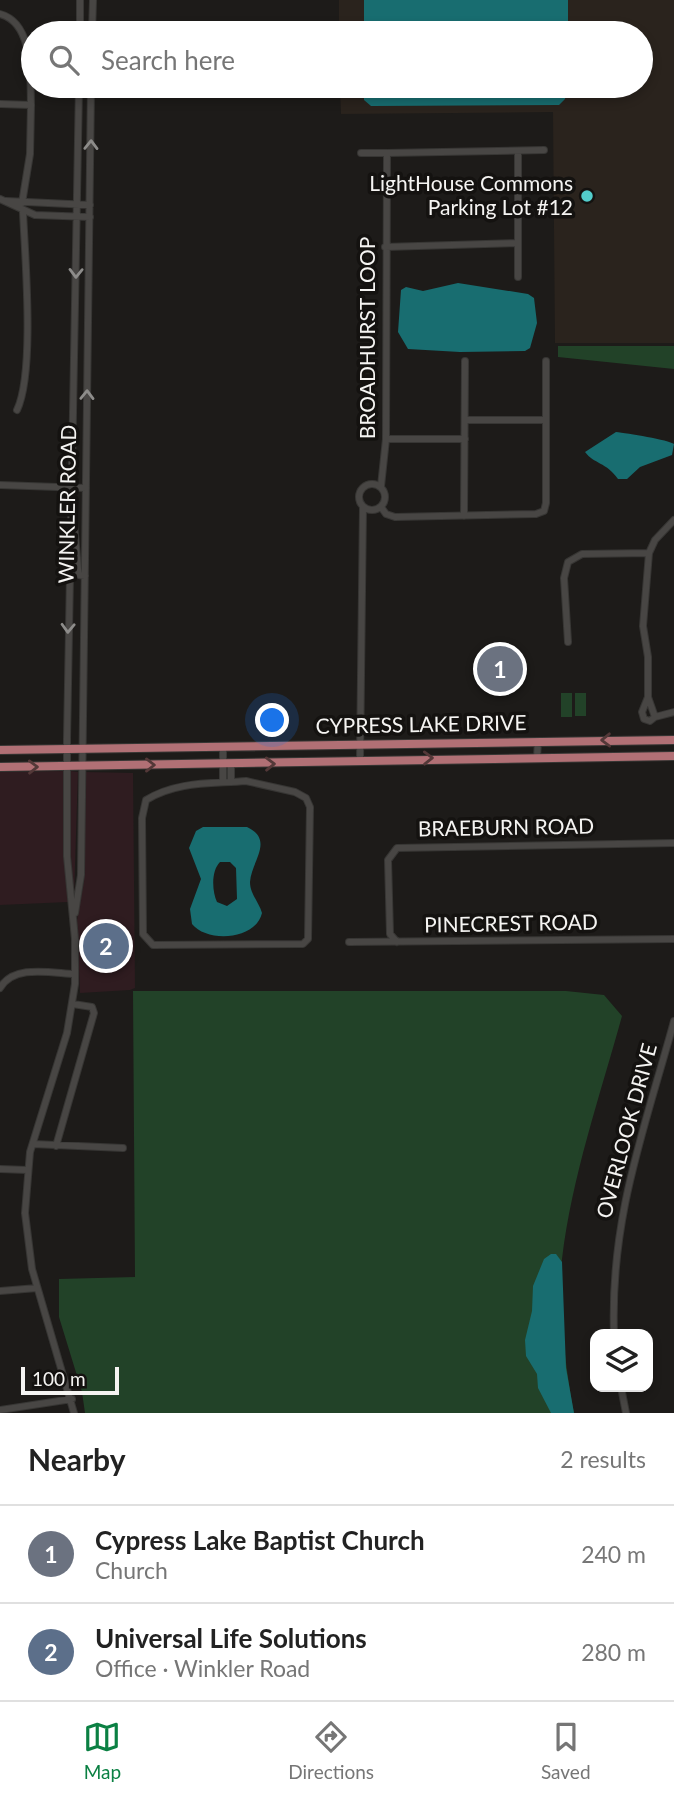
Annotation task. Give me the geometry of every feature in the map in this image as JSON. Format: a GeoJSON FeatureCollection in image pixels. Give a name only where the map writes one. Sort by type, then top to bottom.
{"type":"FeatureCollection","features":[{"type":"Feature","properties":{"kind":"main road","name":"CYPRESS LAKE DRIVE"},"geometry":{"type":"LineString","coordinates":[[0,750],[674,740]]}},
{"type":"Feature","properties":{"kind":"main road","name":"CYPRESS LAKE DRIVE"},"geometry":{"type":"LineString","coordinates":[[0,767],[674,756]]}},
{"type":"Feature","properties":{"kind":"street"},"geometry":{"type":"LineString","coordinates":[[80,0],[80,21]]}},
{"type":"Feature","properties":{"kind":"street"},"geometry":{"type":"LineString","coordinates":[[92,21],[93,0]]}},
{"type":"Feature","properties":{"kind":"street"},"geometry":{"type":"LineString","coordinates":[[0,14],[16,21],[21,30]]}},
{"type":"Feature","properties":{"kind":"street"},"geometry":{"type":"LineString","coordinates":[[22,203],[30,153],[30,98]]}},
{"type":"Feature","properties":{"kind":"street","name":"WINKLER ROAD"},"geometry":{"type":"LineString","coordinates":[[74,1413],[37,1287],[26,1230],[27,1170],[67,1032],[73,1004],[75,974],[67,856],[67,750],[79,98]]}},
{"type":"Feature","properties":{"kind":"street","name":"WINKLER ROAD"},"geometry":{"type":"LineString","coordinates":[[73,922],[81,875],[92,98]]}},
{"type":"Feature","properties":{"kind":"street"},"geometry":{"type":"LineString","coordinates":[[0,104],[31,105]]}},
{"type":"Feature","properties":{"kind":"street"},"geometry":{"type":"LineString","coordinates":[[361,153],[544,150]]}},
{"type":"Feature","properties":{"kind":"street"},"geometry":{"type":"LineString","coordinates":[[518,151],[518,277]]}},
{"type":"Feature","properties":{"kind":"street","name":"BROADHURST LOOP"},"geometry":{"type":"LineString","coordinates":[[381,507],[386,499],[381,486],[386,439],[387,153]]}},
{"type":"Feature","properties":{"kind":"street"},"geometry":{"type":"LineString","coordinates":[[2,200],[90,205]]}},
{"type":"Feature","properties":{"kind":"street"},"geometry":{"type":"LineString","coordinates":[[2,200],[23,212],[90,216]]}},
{"type":"Feature","properties":{"kind":"street"},"geometry":{"type":"LineString","coordinates":[[17,410],[24,380],[26,286],[23,212]]}},
{"type":"Feature","properties":{"kind":"street"},"geometry":{"type":"LineString","coordinates":[[385,247],[518,243]]}},
{"type":"Feature","properties":{"kind":"street"},"geometry":{"type":"LineString","coordinates":[[464,516],[465,361]]}},
{"type":"Feature","properties":{"kind":"street"},"geometry":{"type":"LineString","coordinates":[[363,507],[372,510],[381,507],[386,514],[395,517],[536,514],[544,511],[546,361]]}},
{"type":"Feature","properties":{"kind":"street"},"geometry":{"type":"LineString","coordinates":[[466,420],[546,421]]}},
{"type":"Feature","properties":{"kind":"street"},"geometry":{"type":"LineString","coordinates":[[386,439],[465,439]]}},
{"type":"Feature","properties":{"kind":"street"},"geometry":{"type":"LineString","coordinates":[[360,760],[363,507],[359,495],[363,487],[372,483],[381,486]]}},
{"type":"Feature","properties":{"kind":"street"},"geometry":{"type":"LineString","coordinates":[[0,485],[86,488]]}},
{"type":"Feature","properties":{"kind":"street"},"geometry":{"type":"LineString","coordinates":[[72,518],[77,533],[79,575],[85,576]]}},
{"type":"Feature","properties":{"kind":"street"},"geometry":{"type":"LineString","coordinates":[[674,520],[655,540],[649,553],[643,626],[648,657],[648,697],[642,716],[647,720],[674,712]]}},
{"type":"Feature","properties":{"kind":"street"},"geometry":{"type":"LineString","coordinates":[[568,642],[564,578],[568,562],[582,554],[649,553]]}},
{"type":"Feature","properties":{"kind":"street"},"geometry":{"type":"LineString","coordinates":[[648,697],[655,717]]}},
{"type":"Feature","properties":{"kind":"street"},"geometry":{"type":"LineString","coordinates":[[537,757],[538,741]]}},
{"type":"Feature","properties":{"kind":"street"},"geometry":{"type":"LineString","coordinates":[[223,747],[232,782]]}},
{"type":"Feature","properties":{"kind":"street"},"geometry":{"type":"LineString","coordinates":[[223,782],[227,764]]}},
{"type":"Feature","properties":{"kind":"street"},"geometry":{"type":"LineString","coordinates":[[246,781],[306,798],[310,807],[308,939],[303,944],[153,945],[143,934],[142,818],[146,800],[164,790],[223,782],[246,781]]}},
{"type":"Feature","properties":{"kind":"street","name":"BRAEBURN ROAD"},"geometry":{"type":"LineString","coordinates":[[397,942],[390,934],[388,860],[397,849],[674,843]]}},
{"type":"Feature","properties":{"kind":"street","name":"PINECREST ROAD"},"geometry":{"type":"LineString","coordinates":[[349,942],[674,939]]}},
{"type":"Feature","properties":{"kind":"street"},"geometry":{"type":"LineString","coordinates":[[0,988],[6,980],[22,973],[75,974]]}},
{"type":"Feature","properties":{"kind":"street"},"geometry":{"type":"LineString","coordinates":[[56,1146],[94,1013],[92,1007],[73,1004]]}},
{"type":"Feature","properties":{"kind":"street","name":"OVERLOOK DRIVE"},"geometry":{"type":"LineString","coordinates":[[614,1329],[614,1273],[621,1213],[673,1025]]}},
{"type":"Feature","properties":{"kind":"street"},"geometry":{"type":"LineString","coordinates":[[33,1144],[123,1148]]}},
{"type":"Feature","properties":{"kind":"street"},"geometry":{"type":"LineString","coordinates":[[0,1169],[27,1170]]}},
{"type":"Feature","properties":{"kind":"street"},"geometry":{"type":"LineString","coordinates":[[0,1291],[37,1287]]}},
{"type":"Feature","properties":{"kind":"street"},"geometry":{"type":"LineString","coordinates":[[622,1392],[626,1413]]}},
{"type":"Feature","properties":{"kind":"street"},"geometry":{"type":"LineString","coordinates":[[0,1409],[72,1399]]}},
{"type":"Feature","properties":{"kind":"shaded area"},"geometry":{"type":"Polygon","coordinates":[[[339,0],[674,0],[674,343],[555,343],[553,112],[341,114],[340,98],[653,98],[653,21],[339,21],[339,0]]]}},
{"type":"Feature","properties":{"kind":"shaded area"},"geometry":{"type":"Polygon","coordinates":[[[63,771],[68,902],[0,905],[0,772],[63,771]]]}},
{"type":"Feature","properties":{"kind":"shaded area"},"geometry":{"type":"Polygon","coordinates":[[[70,771],[78,772],[74,897],[71,856],[70,771]]]}},
{"type":"Feature","properties":{"kind":"shaded area"},"geometry":{"type":"Polygon","coordinates":[[[85,772],[133,773],[135,988],[130,990],[80,993],[77,920],[84,881],[85,772]]]}},
{"type":"Feature","properties":{"kind":"green space"},"geometry":{"type":"Polygon","coordinates":[[[558,346],[674,346],[674,369],[558,357],[558,346]]]}},
{"type":"Feature","properties":{"kind":"green space"},"geometry":{"type":"Polygon","coordinates":[[[561,693],[572,693],[572,717],[561,717],[561,693]]]}},
{"type":"Feature","properties":{"kind":"green space"},"geometry":{"type":"Polygon","coordinates":[[[575,693],[586,693],[586,716],[575,716],[575,693]]]}},
{"type":"Feature","properties":{"kind":"green space"},"geometry":{"type":"Polygon","coordinates":[[[133,991],[566,991],[604,995],[622,1016],[572,1197],[562,1259],[563,1336],[574,1413],[85,1413],[82,1392],[59,1317],[59,1279],[135,1277],[133,991]]]}},
{"type":"Feature","properties":{"kind":"water"},"geometry":{"type":"Polygon","coordinates":[[[364,0],[568,0],[568,21],[364,21],[364,0]]]}},
{"type":"Feature","properties":{"kind":"water"},"geometry":{"type":"Polygon","coordinates":[[[565,98],[559,105],[371,106],[364,100],[565,98]]]}},
{"type":"Feature","properties":{"kind":"water"},"geometry":{"type":"Polygon","coordinates":[[[458,283],[528,294],[534,298],[537,323],[530,348],[525,351],[460,352],[408,349],[398,332],[401,290],[406,287],[423,291],[458,283]]]}},
{"type":"Feature","properties":{"kind":"water"},"geometry":{"type":"Polygon","coordinates":[[[616,432],[671,442],[674,444],[672,455],[640,467],[627,479],[618,479],[585,452],[616,432]]]}},
{"type":"Feature","properties":{"kind":"water"},"geometry":{"type":"Polygon","coordinates":[[[203,827],[247,827],[259,838],[261,845],[250,882],[262,913],[251,929],[230,936],[219,936],[199,930],[192,924],[190,909],[201,879],[189,848],[196,831],[203,827]],[[220,862],[213,881],[217,902],[227,906],[237,899],[236,868],[230,862],[220,862]]]}},
{"type":"Feature","properties":{"kind":"water"},"geometry":{"type":"Polygon","coordinates":[[[556,1254],[562,1262],[566,1368],[574,1413],[551,1413],[538,1388],[537,1374],[526,1356],[525,1340],[532,1311],[533,1286],[544,1259],[556,1254]]]}},
{"type":"Feature","properties":{"kind":"place","name":"LightHouse Commons Parking Lot #12"},"geometry":{"type":"Point","coordinates":[587,196]}},
{"type":"Feature","properties":{"kind":"place","name":"Cypress Lake Baptist Church"},"geometry":{"type":"Point","coordinates":[500,669]}},
{"type":"Feature","properties":{"kind":"place","name":"Universal Life Solutions"},"geometry":{"type":"Point","coordinates":[106,946]}}]}
